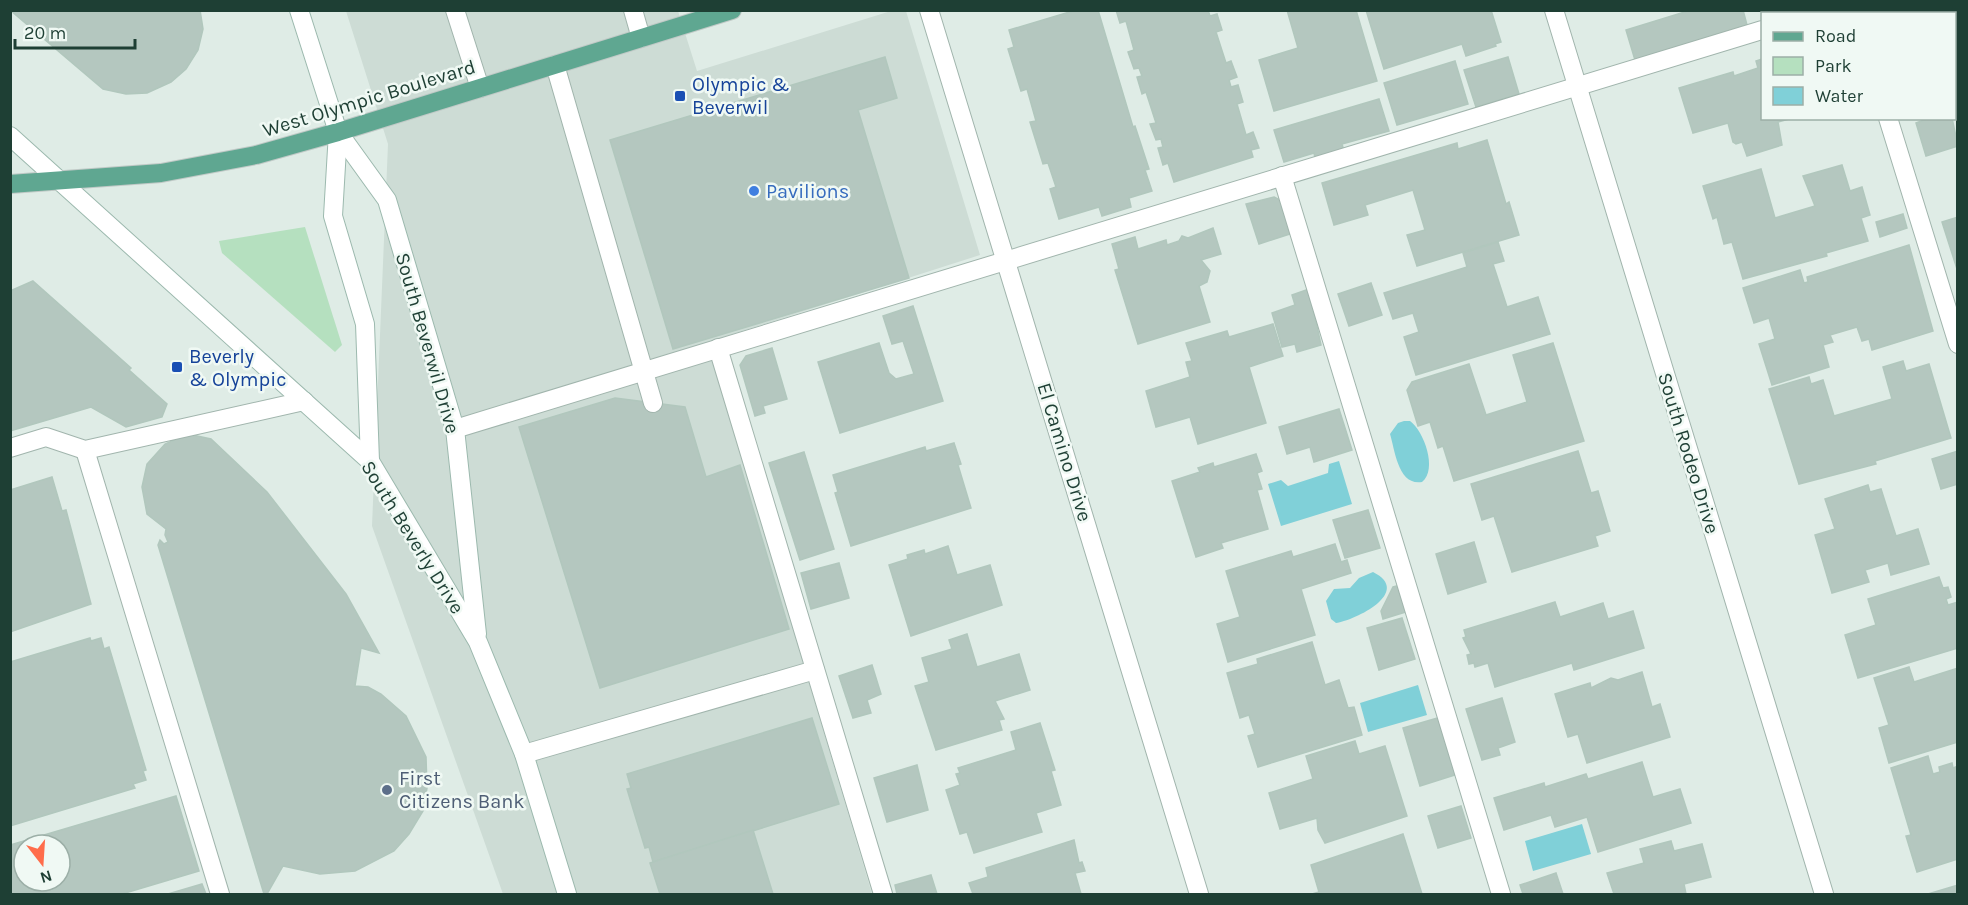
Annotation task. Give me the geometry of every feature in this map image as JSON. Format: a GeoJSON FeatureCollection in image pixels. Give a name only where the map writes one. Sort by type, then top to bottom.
{"type":"FeatureCollection","features":[{"type":"Feature","properties":{"kind":"main road","name":"West Olympic Boulevard"},"geometry":{"type":"LineString","coordinates":[[10,184],[161,172],[256,155],[338,132],[732,10]]}},
{"type":"Feature","properties":{"kind":"street","name":"South Beverwil Drive"},"geometry":{"type":"LineString","coordinates":[[299,10],[338,132],[387,201],[455,429],[478,642]]}},
{"type":"Feature","properties":{"kind":"street"},"geometry":{"type":"LineString","coordinates":[[455,10],[480,88]]}},
{"type":"Feature","properties":{"kind":"street"},"geometry":{"type":"LineString","coordinates":[[633,10],[642,38]]}},
{"type":"Feature","properties":{"kind":"street","name":"El Camino Drive"},"geometry":{"type":"LineString","coordinates":[[929,10],[1199,894]]}},
{"type":"Feature","properties":{"kind":"street","name":"South Rodeo Drive"},"geometry":{"type":"LineString","coordinates":[[1554,10],[1824,894]]}},
{"type":"Feature","properties":{"kind":"street"},"geometry":{"type":"LineString","coordinates":[[455,429],[1761,30]]}},
{"type":"Feature","properties":{"kind":"street"},"geometry":{"type":"LineString","coordinates":[[555,65],[653,403]]}},
{"type":"Feature","properties":{"kind":"street"},"geometry":{"type":"LineString","coordinates":[[1889,120],[1958,344]]}},
{"type":"Feature","properties":{"kind":"street","name":"South Beverwil Drive"},"geometry":{"type":"LineString","coordinates":[[338,132],[333,216],[365,324],[370,461]]}},
{"type":"Feature","properties":{"kind":"street","name":"South Beverly Drive"},"geometry":{"type":"LineString","coordinates":[[10,136],[370,461],[478,642],[524,754],[567,894]]}},
{"type":"Feature","properties":{"kind":"street"},"geometry":{"type":"LineString","coordinates":[[1282,176],[1501,894]]}},
{"type":"Feature","properties":{"kind":"street"},"geometry":{"type":"LineString","coordinates":[[718,348],[883,894]]}},
{"type":"Feature","properties":{"kind":"street"},"geometry":{"type":"LineString","coordinates":[[10,448],[46,437],[85,450],[304,401]]}},
{"type":"Feature","properties":{"kind":"street"},"geometry":{"type":"LineString","coordinates":[[85,450],[220,894]]}},
{"type":"Feature","properties":{"kind":"street"},"geometry":{"type":"LineString","coordinates":[[524,754],[815,669]]}},
{"type":"Feature","properties":{"kind":"shaded area"},"geometry":{"type":"Polygon","coordinates":[[[346,11],[678,11],[697,71],[891,11],[906,11],[980,255],[708,342],[872,894],[503,894],[372,526],[388,144],[346,11]]]}},
{"type":"Feature","properties":{"kind":"green space"},"geometry":{"type":"Polygon","coordinates":[[[305,227],[342,345],[335,352],[222,253],[219,241],[305,227]]]}},
{"type":"Feature","properties":{"kind":"water"},"geometry":{"type":"Polygon","coordinates":[[[1410,421],[1415,426],[1427,451],[1429,469],[1422,482],[1414,482],[1408,478],[1399,466],[1396,457],[1390,434],[1398,423],[1410,421]]]}},
{"type":"Feature","properties":{"kind":"water"},"geometry":{"type":"Polygon","coordinates":[[[1339,461],[1352,504],[1281,526],[1268,484],[1281,480],[1288,486],[1328,473],[1329,464],[1339,461]]]}},
{"type":"Feature","properties":{"kind":"water"},"geometry":{"type":"Polygon","coordinates":[[[1373,572],[1384,580],[1387,588],[1377,604],[1345,621],[1336,623],[1331,619],[1326,601],[1334,589],[1350,588],[1359,578],[1373,572]]]}},
{"type":"Feature","properties":{"kind":"water"},"geometry":{"type":"Polygon","coordinates":[[[1418,685],[1427,715],[1368,732],[1360,703],[1418,685]]]}},
{"type":"Feature","properties":{"kind":"water"},"geometry":{"type":"Polygon","coordinates":[[[1582,824],[1591,854],[1533,871],[1525,841],[1582,824]]]}},
{"type":"Feature","properties":{"kind":"building"},"geometry":{"type":"Polygon","coordinates":[[[10,10],[200,10],[203,29],[198,50],[186,69],[171,82],[147,93],[126,94],[103,89],[10,10]]]}},
{"type":"Feature","properties":{"kind":"building"},"geometry":{"type":"Polygon","coordinates":[[[1076,10],[1098,10],[1133,127],[1135,126],[1149,169],[1145,170],[1152,191],[1129,198],[1131,207],[1102,216],[1099,207],[1059,219],[1050,189],[1056,187],[1048,163],[1043,164],[1030,122],[1036,121],[1027,89],[1021,91],[1008,49],[1014,47],[1009,30],[1076,10]]]}},
{"type":"Feature","properties":{"kind":"building"},"geometry":{"type":"Polygon","coordinates":[[[1116,10],[1208,10],[1210,16],[1217,14],[1222,30],[1216,32],[1226,63],[1231,61],[1237,77],[1229,80],[1231,87],[1238,85],[1243,102],[1237,104],[1246,135],[1253,132],[1259,148],[1251,150],[1253,157],[1174,182],[1168,163],[1163,165],[1158,148],[1163,147],[1161,139],[1156,140],[1150,124],[1156,123],[1146,92],[1142,94],[1137,77],[1142,76],[1139,68],[1134,69],[1128,52],[1134,50],[1126,21],[1120,23],[1116,10]]]}},
{"type":"Feature","properties":{"kind":"building"},"geometry":{"type":"Polygon","coordinates":[[[1287,10],[1356,10],[1377,81],[1274,111],[1259,60],[1298,48],[1287,10]]]}},
{"type":"Feature","properties":{"kind":"building"},"geometry":{"type":"Polygon","coordinates":[[[1366,10],[1491,10],[1501,42],[1495,44],[1496,46],[1466,56],[1462,44],[1384,69],[1366,10]]]}},
{"type":"Feature","properties":{"kind":"building"},"geometry":{"type":"Polygon","coordinates":[[[1691,10],[1743,10],[1747,25],[1635,60],[1626,30],[1691,10]]]}},
{"type":"Feature","properties":{"kind":"building","name":"Pavilions"},"geometry":{"type":"Polygon","coordinates":[[[885,57],[897,98],[858,110],[909,278],[673,349],[610,140],[885,57]]]}},
{"type":"Feature","properties":{"kind":"building"},"geometry":{"type":"Polygon","coordinates":[[[1508,57],[1519,94],[1476,107],[1464,70],[1508,57]]]}},
{"type":"Feature","properties":{"kind":"building"},"geometry":{"type":"Polygon","coordinates":[[[1761,59],[1761,120],[1785,120],[1778,122],[1782,145],[1747,156],[1742,142],[1736,144],[1733,142],[1728,123],[1693,133],[1679,88],[1733,72],[1734,76],[1758,68],[1756,61],[1761,59]]]}},
{"type":"Feature","properties":{"kind":"building"},"geometry":{"type":"Polygon","coordinates":[[[1455,61],[1468,104],[1397,125],[1384,83],[1455,61]]]}},
{"type":"Feature","properties":{"kind":"building"},"geometry":{"type":"Polygon","coordinates":[[[1379,99],[1389,131],[1342,144],[1344,151],[1315,158],[1314,153],[1284,162],[1274,130],[1379,99]]]}},
{"type":"Feature","properties":{"kind":"building"},"geometry":{"type":"Polygon","coordinates":[[[1924,120],[1952,120],[1958,146],[1926,156],[1916,123],[1924,120]]]}},
{"type":"Feature","properties":{"kind":"building"},"geometry":{"type":"Polygon","coordinates":[[[1487,140],[1506,204],[1509,202],[1519,235],[1417,266],[1407,235],[1425,230],[1413,190],[1365,205],[1368,215],[1334,225],[1322,183],[1457,143],[1458,149],[1487,140]]]}},
{"type":"Feature","properties":{"kind":"building"},"geometry":{"type":"Polygon","coordinates":[[[1842,165],[1850,191],[1862,187],[1870,215],[1861,218],[1868,241],[1826,253],[1827,256],[1743,279],[1732,242],[1724,244],[1717,217],[1713,219],[1703,186],[1761,169],[1775,218],[1815,206],[1803,176],[1842,165]]]}},
{"type":"Feature","properties":{"kind":"building"},"geometry":{"type":"Polygon","coordinates":[[[1274,197],[1282,201],[1293,233],[1259,244],[1246,204],[1274,197]]]}},
{"type":"Feature","properties":{"kind":"building"},"geometry":{"type":"Polygon","coordinates":[[[1903,214],[1907,228],[1880,237],[1876,222],[1903,214]]]}},
{"type":"Feature","properties":{"kind":"building"},"geometry":{"type":"Polygon","coordinates":[[[1958,217],[1958,269],[1957,269],[1942,222],[1958,217]]]}},
{"type":"Feature","properties":{"kind":"building"},"geometry":{"type":"Polygon","coordinates":[[[1213,228],[1221,254],[1201,260],[1210,271],[1207,282],[1199,286],[1210,322],[1138,344],[1115,270],[1119,269],[1112,244],[1135,237],[1138,249],[1166,240],[1167,245],[1179,241],[1182,236],[1188,238],[1213,228]]]}},
{"type":"Feature","properties":{"kind":"building"},"geometry":{"type":"Polygon","coordinates":[[[1498,242],[1504,261],[1493,264],[1507,307],[1538,297],[1550,334],[1416,375],[1404,337],[1419,332],[1413,313],[1393,319],[1384,293],[1467,267],[1463,253],[1498,242]]]}},
{"type":"Feature","properties":{"kind":"building"},"geometry":{"type":"Polygon","coordinates":[[[1909,245],[1933,331],[1872,350],[1869,339],[1862,341],[1857,327],[1830,335],[1833,342],[1823,345],[1829,367],[1772,385],[1759,344],[1775,339],[1769,318],[1754,323],[1743,288],[1800,270],[1804,283],[1808,282],[1807,277],[1909,245]]]}},
{"type":"Feature","properties":{"kind":"building"},"geometry":{"type":"Polygon","coordinates":[[[33,281],[131,368],[129,370],[167,404],[162,417],[126,427],[91,407],[10,431],[10,291],[33,281]]]}},
{"type":"Feature","properties":{"kind":"building"},"geometry":{"type":"Polygon","coordinates":[[[1371,283],[1382,315],[1349,326],[1338,294],[1371,283]]]}},
{"type":"Feature","properties":{"kind":"building"},"geometry":{"type":"Polygon","coordinates":[[[1309,289],[1321,345],[1297,352],[1295,344],[1282,347],[1272,313],[1295,305],[1292,295],[1309,289]]]}},
{"type":"Feature","properties":{"kind":"building"},"geometry":{"type":"Polygon","coordinates":[[[913,306],[943,401],[840,433],[818,362],[879,343],[889,373],[896,379],[914,374],[903,341],[892,344],[883,316],[913,306]]]}},
{"type":"Feature","properties":{"kind":"building"},"geometry":{"type":"Polygon","coordinates":[[[1273,324],[1283,356],[1249,367],[1266,423],[1198,444],[1190,417],[1156,427],[1146,391],[1190,377],[1186,362],[1192,361],[1186,343],[1227,331],[1229,337],[1273,324]]]}},
{"type":"Feature","properties":{"kind":"building"},"geometry":{"type":"Polygon","coordinates":[[[1553,343],[1584,441],[1454,481],[1443,446],[1438,448],[1430,422],[1418,426],[1407,390],[1412,382],[1469,364],[1486,415],[1527,402],[1513,355],[1553,343]]]}},
{"type":"Feature","properties":{"kind":"building"},"geometry":{"type":"Polygon","coordinates":[[[772,348],[787,399],[763,406],[765,413],[755,416],[740,365],[746,356],[772,348]]]}},
{"type":"Feature","properties":{"kind":"building"},"geometry":{"type":"Polygon","coordinates":[[[1903,361],[1906,371],[1929,364],[1951,438],[1875,461],[1876,464],[1799,484],[1769,389],[1809,377],[1811,384],[1823,380],[1834,416],[1892,399],[1883,367],[1903,361]]]}},
{"type":"Feature","properties":{"kind":"building"},"geometry":{"type":"Polygon","coordinates":[[[615,398],[685,407],[706,477],[740,465],[789,629],[600,688],[519,427],[615,398]]]}},
{"type":"Feature","properties":{"kind":"building"},"geometry":{"type":"Polygon","coordinates":[[[1339,409],[1352,450],[1314,462],[1310,447],[1287,454],[1279,427],[1339,409]]]}},
{"type":"Feature","properties":{"kind":"building"},"geometry":{"type":"Polygon","coordinates":[[[188,434],[211,439],[267,492],[346,594],[379,653],[361,648],[355,686],[368,687],[381,694],[406,716],[426,757],[427,788],[423,811],[409,834],[394,851],[355,871],[320,874],[283,866],[267,894],[264,894],[158,545],[160,540],[164,544],[168,542],[165,535],[166,529],[147,514],[142,487],[147,464],[165,444],[188,434]]]}},
{"type":"Feature","properties":{"kind":"building"},"geometry":{"type":"Polygon","coordinates":[[[954,443],[971,508],[851,546],[835,493],[838,492],[833,475],[925,447],[926,451],[954,443]]]}},
{"type":"Feature","properties":{"kind":"building"},"geometry":{"type":"Polygon","coordinates":[[[1578,451],[1591,493],[1598,491],[1610,531],[1595,536],[1598,546],[1512,572],[1494,516],[1482,520],[1471,484],[1578,451]]]}},
{"type":"Feature","properties":{"kind":"building"},"geometry":{"type":"Polygon","coordinates":[[[1958,451],[1958,484],[1941,489],[1932,459],[1958,451]]]}},
{"type":"Feature","properties":{"kind":"building"},"geometry":{"type":"Polygon","coordinates":[[[804,452],[834,549],[800,560],[769,463],[804,452]]]}},
{"type":"Feature","properties":{"kind":"building"},"geometry":{"type":"Polygon","coordinates":[[[1256,454],[1262,471],[1257,473],[1262,489],[1257,490],[1268,529],[1221,543],[1223,548],[1196,557],[1172,481],[1200,472],[1198,468],[1213,463],[1214,467],[1256,454]]]}},
{"type":"Feature","properties":{"kind":"building"},"geometry":{"type":"Polygon","coordinates":[[[52,477],[62,511],[66,510],[91,604],[10,632],[10,490],[52,477]]]}},
{"type":"Feature","properties":{"kind":"building"},"geometry":{"type":"Polygon","coordinates":[[[1868,485],[1870,492],[1881,489],[1896,536],[1918,529],[1929,564],[1891,575],[1888,563],[1865,570],[1869,582],[1832,593],[1815,535],[1835,529],[1825,499],[1868,485]]]}},
{"type":"Feature","properties":{"kind":"building"},"geometry":{"type":"Polygon","coordinates":[[[1368,510],[1380,548],[1345,558],[1333,520],[1368,510]]]}},
{"type":"Feature","properties":{"kind":"building"},"geometry":{"type":"Polygon","coordinates":[[[1474,542],[1486,582],[1448,594],[1436,554],[1474,542]]]}},
{"type":"Feature","properties":{"kind":"building"},"geometry":{"type":"Polygon","coordinates":[[[1335,544],[1341,562],[1347,560],[1351,573],[1301,589],[1315,635],[1228,662],[1217,624],[1240,617],[1226,571],[1291,551],[1293,557],[1335,544]]]}},
{"type":"Feature","properties":{"kind":"building"},"geometry":{"type":"Polygon","coordinates":[[[948,546],[957,575],[990,565],[1002,605],[911,636],[889,565],[908,559],[907,555],[924,550],[925,554],[948,546]]]}},
{"type":"Feature","properties":{"kind":"building"},"geometry":{"type":"Polygon","coordinates":[[[839,563],[849,598],[811,609],[801,573],[839,563]]]}},
{"type":"Feature","properties":{"kind":"building"},"geometry":{"type":"Polygon","coordinates":[[[1939,577],[1943,588],[1948,587],[1951,597],[1946,599],[1948,605],[1958,602],[1958,648],[1858,678],[1845,635],[1876,625],[1868,599],[1939,577]]]}},
{"type":"Feature","properties":{"kind":"building"},"geometry":{"type":"Polygon","coordinates":[[[1401,585],[1409,611],[1383,619],[1381,611],[1393,587],[1401,585]]]}},
{"type":"Feature","properties":{"kind":"building"},"geometry":{"type":"Polygon","coordinates":[[[1555,602],[1560,617],[1603,603],[1608,619],[1633,611],[1644,648],[1574,670],[1572,663],[1495,687],[1488,663],[1475,667],[1474,663],[1469,664],[1467,655],[1471,654],[1463,638],[1466,637],[1464,630],[1555,602]]]}},
{"type":"Feature","properties":{"kind":"building"},"geometry":{"type":"Polygon","coordinates":[[[1402,618],[1415,659],[1379,670],[1367,628],[1402,618]]]}},
{"type":"Feature","properties":{"kind":"building"},"geometry":{"type":"Polygon","coordinates":[[[967,634],[977,667],[1019,654],[1030,690],[995,701],[1004,719],[999,720],[1002,730],[936,750],[915,686],[929,682],[922,658],[952,649],[949,640],[967,634]]]}},
{"type":"Feature","properties":{"kind":"building"},"geometry":{"type":"Polygon","coordinates":[[[90,638],[91,641],[101,638],[104,649],[109,647],[146,770],[143,771],[146,780],[133,784],[135,788],[10,826],[10,662],[90,638]]]}},
{"type":"Feature","properties":{"kind":"building"},"geometry":{"type":"Polygon","coordinates":[[[1312,642],[1325,685],[1339,680],[1348,708],[1354,707],[1362,735],[1258,767],[1248,736],[1255,734],[1249,715],[1240,718],[1227,673],[1258,664],[1257,659],[1312,642]]]}},
{"type":"Feature","properties":{"kind":"building"},"geometry":{"type":"Polygon","coordinates":[[[872,665],[881,694],[867,700],[871,713],[853,718],[839,676],[872,665]]]}},
{"type":"Feature","properties":{"kind":"building"},"geometry":{"type":"Polygon","coordinates":[[[1909,667],[1914,682],[1958,668],[1958,742],[1889,763],[1879,728],[1889,725],[1874,678],[1909,667]]]}},
{"type":"Feature","properties":{"kind":"building"},"geometry":{"type":"Polygon","coordinates":[[[1642,672],[1652,707],[1660,704],[1670,737],[1587,763],[1578,734],[1568,737],[1555,694],[1590,683],[1591,688],[1611,678],[1618,680],[1642,672]]]}},
{"type":"Feature","properties":{"kind":"building"},"geometry":{"type":"Polygon","coordinates":[[[1502,698],[1515,742],[1498,748],[1500,755],[1482,760],[1466,709],[1502,698]]]}},
{"type":"Feature","properties":{"kind":"building"},"geometry":{"type":"Polygon","coordinates":[[[1441,717],[1458,774],[1420,786],[1403,728],[1441,717]]]}},
{"type":"Feature","properties":{"kind":"building"},"geometry":{"type":"Polygon","coordinates":[[[812,718],[839,804],[653,862],[649,847],[645,848],[627,789],[631,788],[627,774],[812,718]]]}},
{"type":"Feature","properties":{"kind":"building"},"geometry":{"type":"Polygon","coordinates":[[[1040,723],[1055,770],[1051,771],[1061,805],[1036,813],[1042,832],[974,853],[967,832],[960,834],[946,790],[960,785],[956,774],[960,773],[958,768],[1016,750],[1011,732],[1040,723]]]}},
{"type":"Feature","properties":{"kind":"building"},"geometry":{"type":"Polygon","coordinates":[[[1355,741],[1359,754],[1385,746],[1407,816],[1325,843],[1318,830],[1317,818],[1280,829],[1269,793],[1313,779],[1306,756],[1355,741]]]}},
{"type":"Feature","properties":{"kind":"building"},"geometry":{"type":"Polygon","coordinates":[[[1928,756],[1933,774],[1940,772],[1939,767],[1952,763],[1953,768],[1958,766],[1958,859],[1917,872],[1906,836],[1911,835],[1891,768],[1928,756]]]}},
{"type":"Feature","properties":{"kind":"building"},"geometry":{"type":"Polygon","coordinates":[[[1642,762],[1653,797],[1680,789],[1691,823],[1598,852],[1587,817],[1555,827],[1551,815],[1504,830],[1494,798],[1544,783],[1545,787],[1586,774],[1588,779],[1642,762]]]}},
{"type":"Feature","properties":{"kind":"building"},"geometry":{"type":"Polygon","coordinates":[[[917,765],[928,810],[887,822],[874,778],[917,765]]]}},
{"type":"Feature","properties":{"kind":"building"},"geometry":{"type":"Polygon","coordinates":[[[176,796],[199,871],[122,894],[10,894],[10,845],[12,844],[12,893],[72,893],[72,833],[51,833],[176,796]]]}},
{"type":"Feature","properties":{"kind":"building"},"geometry":{"type":"Polygon","coordinates":[[[1461,806],[1471,838],[1438,848],[1428,816],[1461,806]]]}},
{"type":"Feature","properties":{"kind":"building"},"geometry":{"type":"Polygon","coordinates":[[[753,830],[773,894],[660,894],[650,863],[753,830]]]}},
{"type":"Feature","properties":{"kind":"building"},"geometry":{"type":"Polygon","coordinates":[[[1403,834],[1422,894],[1312,894],[1319,892],[1311,865],[1403,834]]]}},
{"type":"Feature","properties":{"kind":"building"},"geometry":{"type":"Polygon","coordinates":[[[1074,840],[1079,863],[1082,862],[1085,871],[1075,873],[1081,894],[973,894],[969,883],[988,877],[986,868],[1074,840]]]}},
{"type":"Feature","properties":{"kind":"building"},"geometry":{"type":"Polygon","coordinates":[[[1671,841],[1674,851],[1702,844],[1711,877],[1684,884],[1686,894],[1614,894],[1607,873],[1644,863],[1640,849],[1671,841]]]}},
{"type":"Feature","properties":{"kind":"building"},"geometry":{"type":"Polygon","coordinates":[[[1556,873],[1563,894],[1523,894],[1520,885],[1556,873]]]}},
{"type":"Feature","properties":{"kind":"building"},"geometry":{"type":"Polygon","coordinates":[[[931,875],[937,894],[897,894],[895,885],[931,875]]]}},
{"type":"Feature","properties":{"kind":"building"},"geometry":{"type":"Polygon","coordinates":[[[202,884],[206,894],[168,894],[202,884]]]}},
{"type":"Feature","properties":{"kind":"building"},"geometry":{"type":"Polygon","coordinates":[[[1958,885],[1958,894],[1928,894],[1958,885]]]}},
{"type":"Feature","properties":{"kind":"place","name":"Olympic & Beverwil"},"geometry":{"type":"Point","coordinates":[680,96]}},
{"type":"Feature","properties":{"kind":"place","name":"Pavilions"},"geometry":{"type":"Point","coordinates":[754,191]}},
{"type":"Feature","properties":{"kind":"place","name":"Beverly & Olympic"},"geometry":{"type":"Point","coordinates":[177,367]}},
{"type":"Feature","properties":{"kind":"place","name":"First Citizens Bank"},"geometry":{"type":"Point","coordinates":[387,790]}}]}
